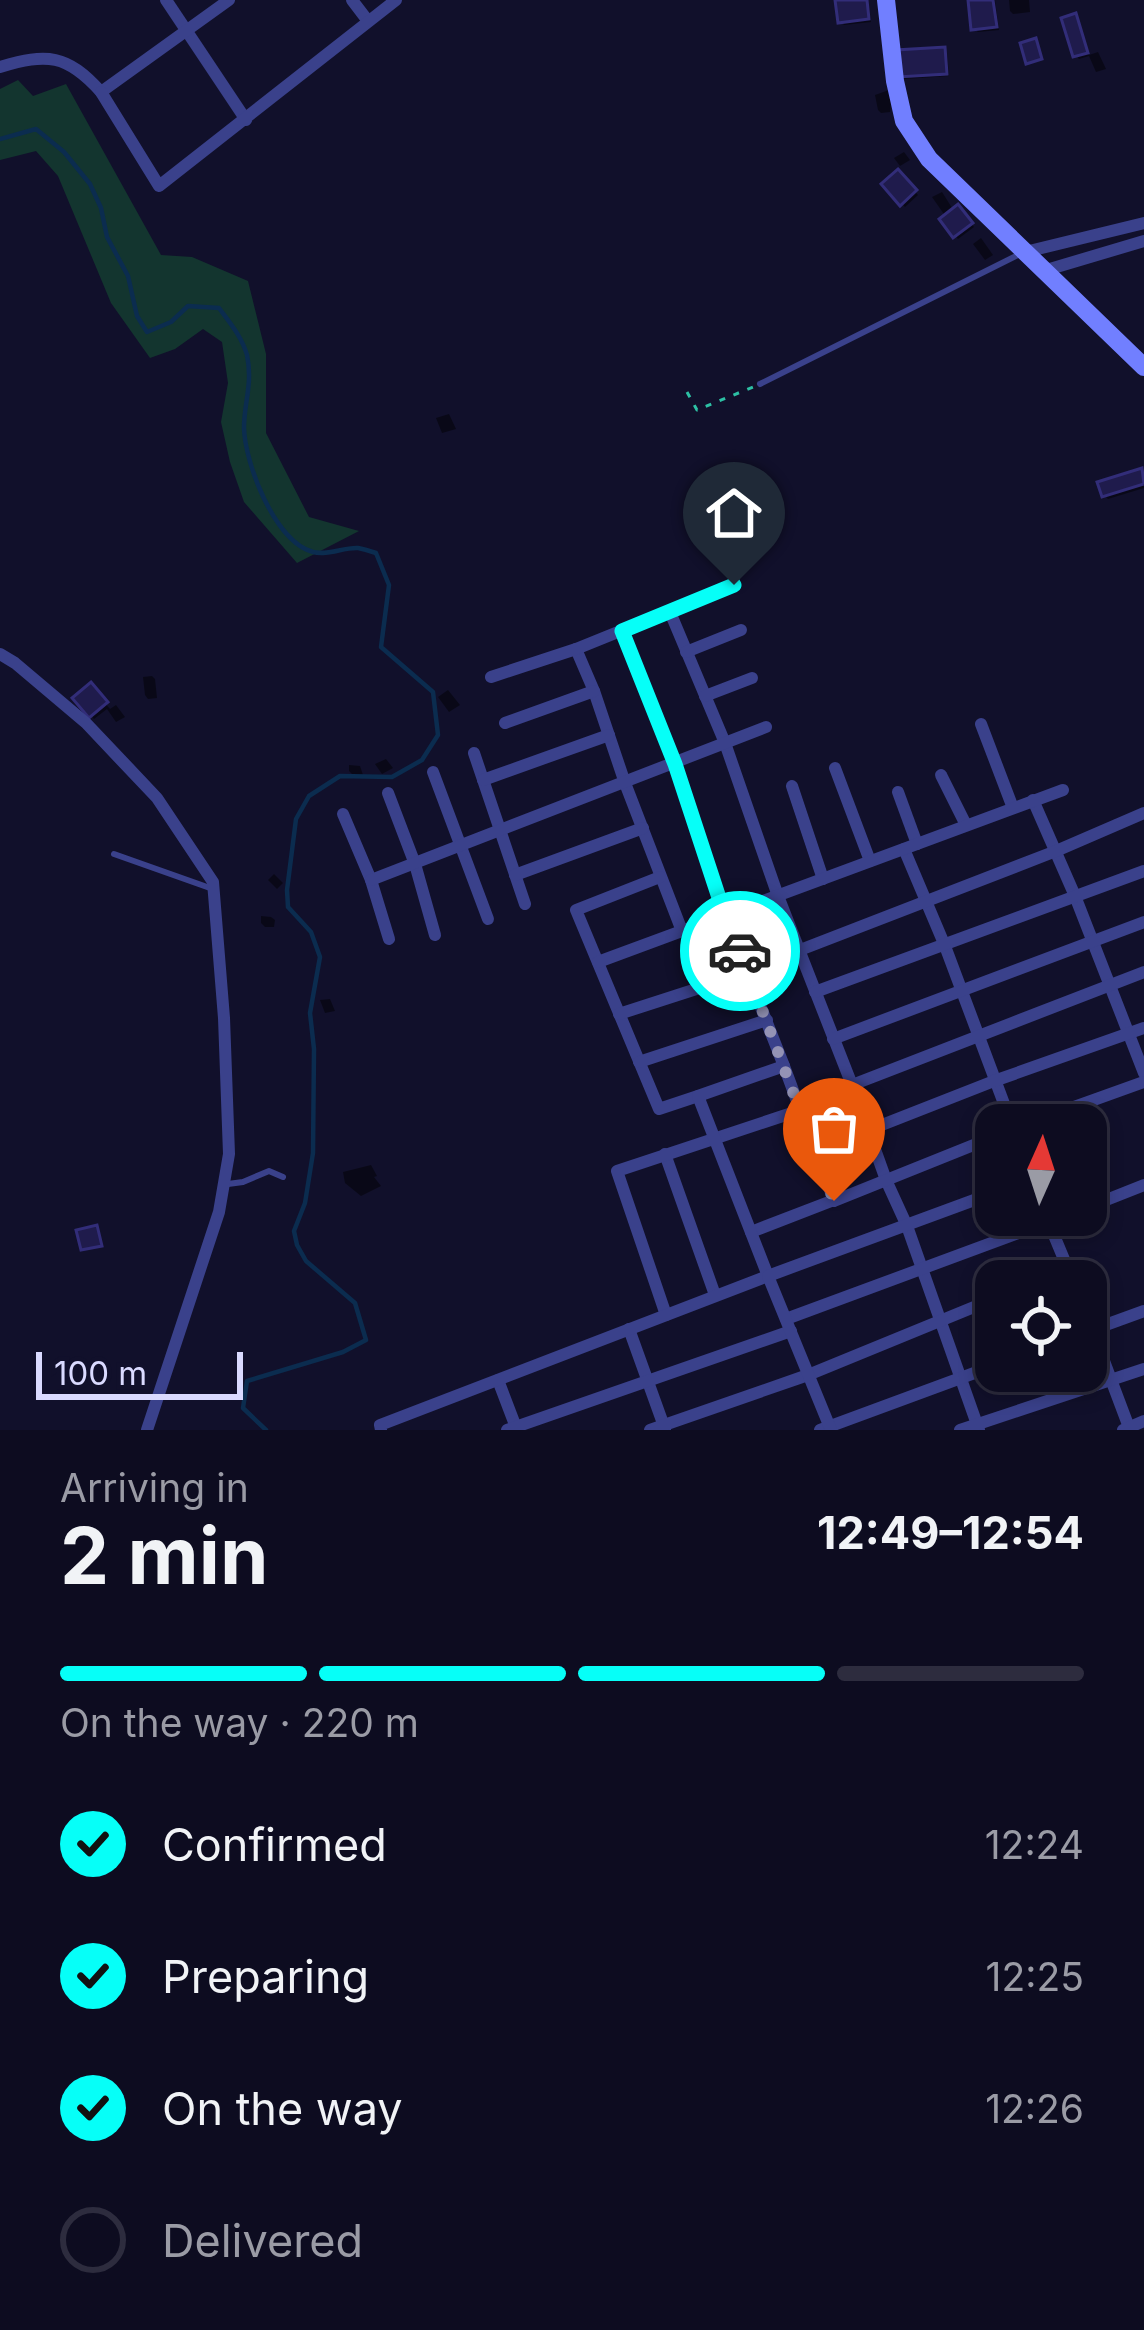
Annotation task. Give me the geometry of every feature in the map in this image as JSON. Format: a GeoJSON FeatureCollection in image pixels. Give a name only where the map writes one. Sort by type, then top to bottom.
{"type":"FeatureCollection","features":[{"type":"Feature","properties":{"kind":"street"},"geometry":{"type":"LineString","coordinates":[[166,0],[246,120]]}},
{"type":"Feature","properties":{"kind":"street"},"geometry":{"type":"LineString","coordinates":[[101,92],[229,0]]}},
{"type":"Feature","properties":{"kind":"street"},"geometry":{"type":"LineString","coordinates":[[352,0],[368,21]]}},
{"type":"Feature","properties":{"kind":"street"},"geometry":{"type":"LineString","coordinates":[[0,68],[49,57],[72,64],[101,92],[159,186],[396,0]]}},
{"type":"Feature","properties":{"kind":"street"},"geometry":{"type":"LineString","coordinates":[[886,0],[904,121],[929,159],[1144,367]]}},
{"type":"Feature","properties":{"kind":"street"},"geometry":{"type":"LineString","coordinates":[[1024,252],[1144,223]]}},
{"type":"Feature","properties":{"kind":"street"},"geometry":{"type":"LineString","coordinates":[[1043,271],[1144,241]]}},
{"type":"Feature","properties":{"kind":"street"},"geometry":{"type":"LineString","coordinates":[[491,677],[576,649],[734,585]]}},
{"type":"Feature","properties":{"kind":"street"},"geometry":{"type":"LineString","coordinates":[[670,612],[725,743],[978,1427]]}},
{"type":"Feature","properties":{"kind":"street"},"geometry":{"type":"LineString","coordinates":[[686,652],[741,630]]}},
{"type":"Feature","properties":{"kind":"street"},"geometry":{"type":"LineString","coordinates":[[622,631],[834,1200]]}},
{"type":"Feature","properties":{"kind":"street"},"geometry":{"type":"LineString","coordinates":[[576,649],[682,932]]}},
{"type":"Feature","properties":{"kind":"street"},"geometry":{"type":"LineString","coordinates":[[0,654],[86,723],[157,798],[213,882],[229,1154],[219,1212],[147,1430]]}},
{"type":"Feature","properties":{"kind":"street"},"geometry":{"type":"LineString","coordinates":[[705,696],[752,678]]}},
{"type":"Feature","properties":{"kind":"street"},"geometry":{"type":"LineString","coordinates":[[505,723],[594,691]]}},
{"type":"Feature","properties":{"kind":"street"},"geometry":{"type":"LineString","coordinates":[[981,724],[1012,808]]}},
{"type":"Feature","properties":{"kind":"street"},"geometry":{"type":"LineString","coordinates":[[371,880],[766,728]]}},
{"type":"Feature","properties":{"kind":"street"},"geometry":{"type":"LineString","coordinates":[[483,780],[609,735]]}},
{"type":"Feature","properties":{"kind":"street"},"geometry":{"type":"LineString","coordinates":[[474,753],[525,904]]}},
{"type":"Feature","properties":{"kind":"street"},"geometry":{"type":"LineString","coordinates":[[835,768],[870,861]]}},
{"type":"Feature","properties":{"kind":"street"},"geometry":{"type":"LineString","coordinates":[[433,772],[488,919]]}},
{"type":"Feature","properties":{"kind":"street"},"geometry":{"type":"LineString","coordinates":[[941,775],[966,825]]}},
{"type":"Feature","properties":{"kind":"street"},"geometry":{"type":"LineString","coordinates":[[792,786],[824,879]]}},
{"type":"Feature","properties":{"kind":"street"},"geometry":{"type":"LineString","coordinates":[[598,962],[1063,790]]}},
{"type":"Feature","properties":{"kind":"street"},"geometry":{"type":"LineString","coordinates":[[898,792],[925,902],[1003,1104]]}},
{"type":"Feature","properties":{"kind":"street"},"geometry":{"type":"LineString","coordinates":[[388,793],[436,934]]}},
{"type":"Feature","properties":{"kind":"street"},"geometry":{"type":"LineString","coordinates":[[1033,800],[1144,1077],[1076,1104]]}},
{"type":"Feature","properties":{"kind":"street"},"geometry":{"type":"LineString","coordinates":[[800,950],[1144,813]]}},
{"type":"Feature","properties":{"kind":"street"},"geometry":{"type":"LineString","coordinates":[[344,814],[389,938]]}},
{"type":"Feature","properties":{"kind":"street"},"geometry":{"type":"LineString","coordinates":[[515,875],[643,828]]}},
{"type":"Feature","properties":{"kind":"street"},"geometry":{"type":"LineString","coordinates":[[815,992],[1144,871]]}},
{"type":"Feature","properties":{"kind":"street"},"geometry":{"type":"LineString","coordinates":[[660,878],[576,910],[659,1109],[784,1066]]}},
{"type":"Feature","properties":{"kind":"street"},"geometry":{"type":"LineString","coordinates":[[833,1039],[1144,922]]}},
{"type":"Feature","properties":{"kind":"street"},"geometry":{"type":"LineString","coordinates":[[619,1014],[749,972]]}},
{"type":"Feature","properties":{"kind":"street"},"geometry":{"type":"LineString","coordinates":[[852,1085],[1144,972]]}},
{"type":"Feature","properties":{"kind":"street"},"geometry":{"type":"LineString","coordinates":[[639,1062],[767,1020]]}},
{"type":"Feature","properties":{"kind":"street"},"geometry":{"type":"LineString","coordinates":[[869,1130],[1144,1028]]}},
{"type":"Feature","properties":{"kind":"street"},"geometry":{"type":"LineString","coordinates":[[698,1096],[827,1429],[975,1373]]}},
{"type":"Feature","properties":{"kind":"street"},"geometry":{"type":"LineString","coordinates":[[666,1315],[617,1171],[801,1110]]}},
{"type":"Feature","properties":{"kind":"street"},"geometry":{"type":"LineString","coordinates":[[752,1232],[975,1144]]}},
{"type":"Feature","properties":{"kind":"street"},"geometry":{"type":"LineString","coordinates":[[665,1154],[716,1295]]}},
{"type":"Feature","properties":{"kind":"street"},"geometry":{"type":"LineString","coordinates":[[1107,1200],[1144,1185]]}},
{"type":"Feature","properties":{"kind":"street"},"geometry":{"type":"LineString","coordinates":[[381,1430],[380,1426],[716,1295],[975,1200]]}},
{"type":"Feature","properties":{"kind":"street"},"geometry":{"type":"LineString","coordinates":[[498,1380],[513,1429],[788,1325],[1004,1236]]}},
{"type":"Feature","properties":{"kind":"street"},"geometry":{"type":"LineString","coordinates":[[629,1329],[660,1428],[808,1375],[975,1306]]}},
{"type":"Feature","properties":{"kind":"street"},"geometry":{"type":"LineString","coordinates":[[1107,1324],[1144,1311]]}},
{"type":"Feature","properties":{"kind":"street"},"geometry":{"type":"LineString","coordinates":[[960,1430],[1144,1369]]}},
{"type":"Feature","properties":{"kind":"street"},"geometry":{"type":"LineString","coordinates":[[1107,1376],[1126,1429],[1144,1421]]}},
{"type":"Feature","properties":{"kind":"lane"},"geometry":{"type":"LineString","coordinates":[[760,383],[1024,252]]}},
{"type":"Feature","properties":{"kind":"lane"},"geometry":{"type":"LineString","coordinates":[[114,854],[213,890]]}},
{"type":"Feature","properties":{"kind":"lane"},"geometry":{"type":"LineString","coordinates":[[224,1184],[269,1171],[283,1177]]}},
{"type":"Feature","properties":{"kind":"path"},"geometry":{"type":"LineString","coordinates":[[687,392],[698,410],[760,383]]}},
{"type":"Feature","properties":{"kind":"green space"},"geometry":{"type":"Polygon","coordinates":[[[18,80],[33,96],[66,84],[161,255],[192,257],[248,281],[266,354],[266,433],[309,517],[359,531],[297,563],[244,502],[221,422],[228,383],[222,342],[203,329],[175,349],[150,358],[111,303],[58,176],[36,151],[0,160],[0,89],[18,80]]]}},
{"type":"Feature","properties":{"kind":"building"},"geometry":{"type":"Polygon","coordinates":[[[835,0],[867,0],[869,19],[838,23],[835,0]]]}},
{"type":"Feature","properties":{"kind":"building"},"geometry":{"type":"Polygon","coordinates":[[[968,0],[993,0],[997,27],[971,30],[968,0]]]}},
{"type":"Feature","properties":{"kind":"building"},"geometry":{"type":"Polygon","coordinates":[[[1076,13],[1088,53],[1073,57],[1061,18],[1076,13]]]}},
{"type":"Feature","properties":{"kind":"building"},"geometry":{"type":"Polygon","coordinates":[[[1036,38],[1042,59],[1026,64],[1020,43],[1036,38]]]}},
{"type":"Feature","properties":{"kind":"building"},"geometry":{"type":"Polygon","coordinates":[[[945,47],[947,74],[898,77],[896,50],[945,47]]]}},
{"type":"Feature","properties":{"kind":"building"},"geometry":{"type":"Polygon","coordinates":[[[898,169],[917,190],[900,206],[881,184],[898,169]]]}},
{"type":"Feature","properties":{"kind":"building"},"geometry":{"type":"Polygon","coordinates":[[[958,204],[973,223],[953,238],[939,219],[958,204]]]}},
{"type":"Feature","properties":{"kind":"building"},"geometry":{"type":"Polygon","coordinates":[[[1142,468],[1144,484],[1102,497],[1097,482],[1142,468]]]}},
{"type":"Feature","properties":{"kind":"building"},"geometry":{"type":"Polygon","coordinates":[[[91,682],[108,702],[89,718],[72,698],[91,682]]]}},
{"type":"Feature","properties":{"kind":"building"},"geometry":{"type":"Polygon","coordinates":[[[97,1225],[102,1246],[81,1250],[76,1230],[97,1225]]]}},
{"type":"Feature","properties":{"kind":"waterway"},"geometry":{"type":"LineString","coordinates":[[0,139],[36,129],[64,152],[90,184],[147,332],[171,322],[188,306],[219,308],[247,355],[246,443],[256,480],[275,518],[299,545],[313,552],[358,548],[376,553],[389,585],[381,647],[433,692],[438,735],[422,760],[392,777],[340,776],[309,796],[296,819],[288,907],[311,932],[320,957],[310,1013],[313,1153],[305,1203],[294,1231],[306,1261],[355,1303],[366,1340],[343,1352],[247,1381],[243,1408],[266,1430]]}},
{"type":"Feature","properties":{"kind":"way so far"},"geometry":{"type":"LineString","coordinates":[[740,951],[834,1201]]}},
{"type":"Feature","properties":{"kind":"route"},"geometry":{"type":"LineString","coordinates":[[734,585],[622,631],[675,764],[740,951]]}}]}
